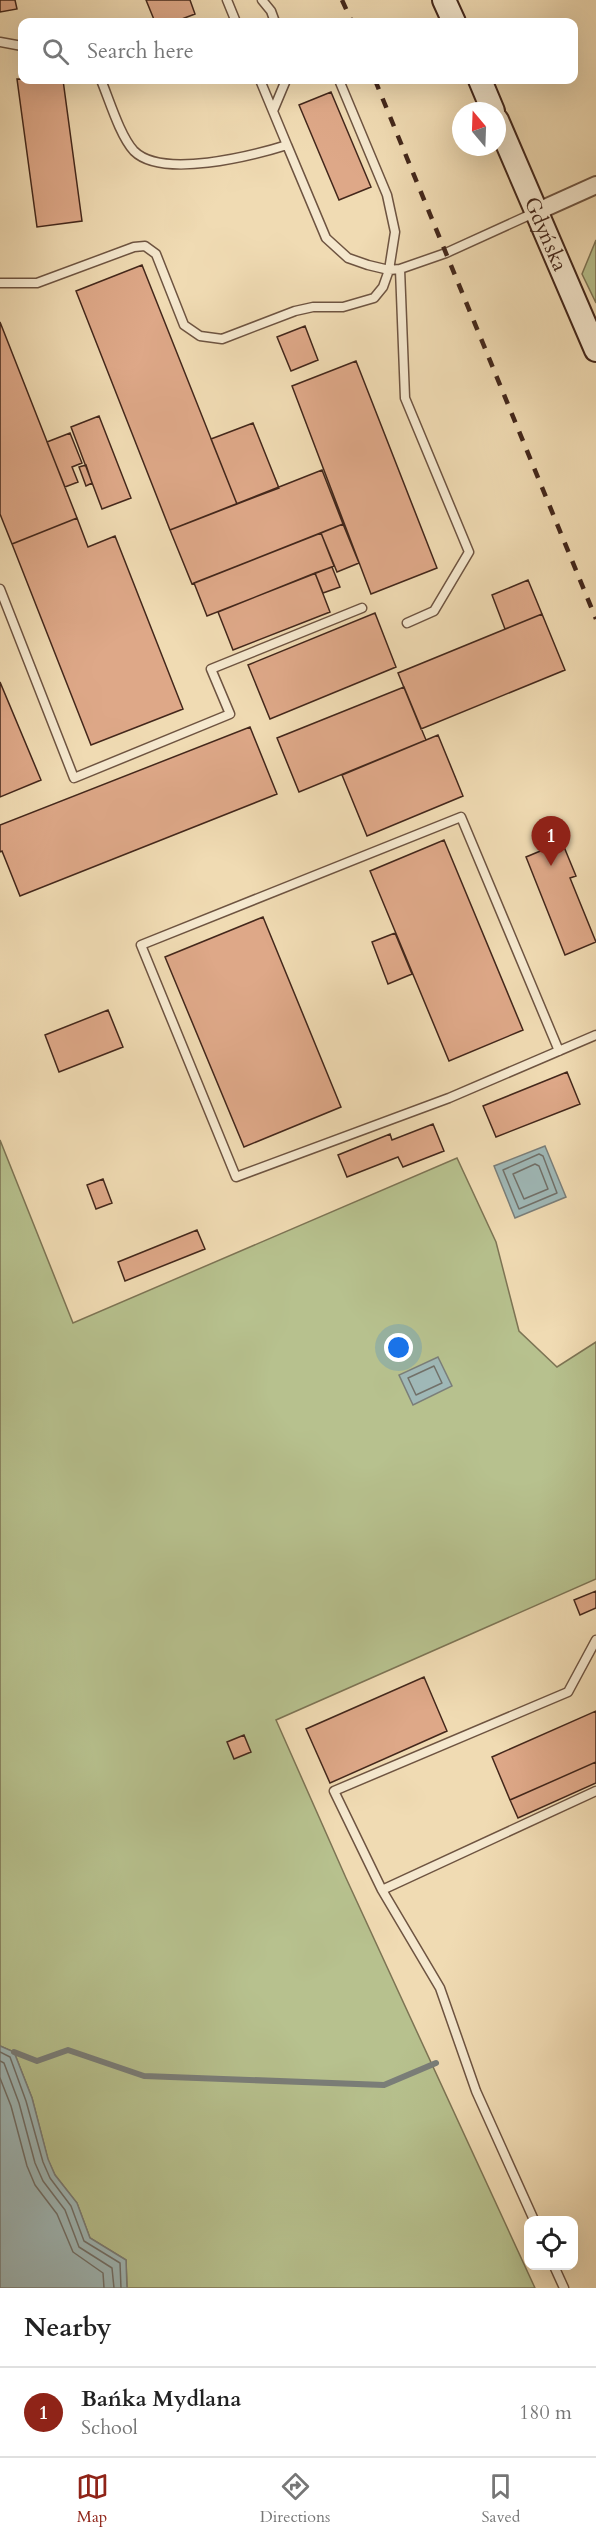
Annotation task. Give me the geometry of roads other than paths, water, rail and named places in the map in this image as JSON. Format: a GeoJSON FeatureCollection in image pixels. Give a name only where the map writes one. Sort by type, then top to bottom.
{"type":"FeatureCollection","features":[{"type":"Feature","properties":{"kind":"main road"},"geometry":{"type":"LineString","coordinates":[[444,0],[452,18]]}},
{"type":"Feature","properties":{"kind":"main road"},"geometry":{"type":"LineString","coordinates":[[482,84],[489,102]]}},
{"type":"Feature","properties":{"kind":"main road","name":"Gdyńska"},"geometry":{"type":"LineString","coordinates":[[506,141],[596,350]]}},
{"type":"Feature","properties":{"kind":"street"},"geometry":{"type":"LineString","coordinates":[[536,212],[596,185]]}},
{"type":"Feature","properties":{"kind":"lane"},"geometry":{"type":"LineString","coordinates":[[227,0],[234,18]]}},
{"type":"Feature","properties":{"kind":"lane"},"geometry":{"type":"LineString","coordinates":[[262,0],[274,18]]}},
{"type":"Feature","properties":{"kind":"lane"},"geometry":{"type":"LineString","coordinates":[[0,42],[18,45]]}},
{"type":"Feature","properties":{"kind":"lane"},"geometry":{"type":"LineString","coordinates":[[102,84],[132,149],[144,159],[159,164],[177,165],[262,153],[287,145]]}},
{"type":"Feature","properties":{"kind":"lane"},"geometry":{"type":"LineString","coordinates":[[262,84],[326,238],[348,258],[368,266],[389,270],[400,269],[446,253],[536,212]]}},
{"type":"Feature","properties":{"kind":"lane"},"geometry":{"type":"LineString","coordinates":[[273,111],[284,84]]}},
{"type":"Feature","properties":{"kind":"lane"},"geometry":{"type":"LineString","coordinates":[[0,283],[37,283],[134,247],[145,246],[156,254],[184,325],[200,336],[222,339],[295,311],[313,307],[343,307],[375,297],[383,287],[389,270],[395,232],[387,195],[341,84]]}},
{"type":"Feature","properties":{"kind":"lane"},"geometry":{"type":"LineString","coordinates":[[400,269],[405,398],[469,552],[434,611],[407,623]]}},
{"type":"Feature","properties":{"kind":"lane"},"geometry":{"type":"LineString","coordinates":[[0,588],[74,778],[230,714],[211,669],[362,608]]}},
{"type":"Feature","properties":{"kind":"lane"},"geometry":{"type":"LineString","coordinates":[[559,1050],[461,817],[141,945],[236,1177],[449,1098],[596,1035]]}},
{"type":"Feature","properties":{"kind":"lane"},"geometry":{"type":"LineString","coordinates":[[532,2216],[476,2091],[440,1988],[382,1890],[334,1791],[568,1692],[596,1640]]}},
{"type":"Feature","properties":{"kind":"lane"},"geometry":{"type":"LineString","coordinates":[[382,1890],[596,1791]]}},
{"type":"Feature","properties":{"kind":"lane"},"geometry":{"type":"LineString","coordinates":[[556,2270],[564,2288]]}},
{"type":"Feature","properties":{"kind":"water"},"geometry":{"type":"Polygon","coordinates":[[[545,1146],[566,1197],[515,1218],[494,1166],[545,1146]]]}},
{"type":"Feature","properties":{"kind":"water"},"geometry":{"type":"Polygon","coordinates":[[[438,1357],[452,1386],[413,1405],[399,1375],[438,1357]]]}},
{"type":"Feature","properties":{"kind":"water"},"geometry":{"type":"Polygon","coordinates":[[[0,2046],[14,2052],[32,2098],[48,2159],[55,2175],[77,2203],[90,2238],[126,2260],[127,2288],[0,2288],[0,2046]]]}},
{"type":"Feature","properties":{"kind":"waterway"},"geometry":{"type":"LineString","coordinates":[[14,2052],[37,2061],[68,2050],[144,2076],[384,2085],[436,2063]]}},
{"type":"Feature","properties":{"kind":"railway"},"geometry":{"type":"LineString","coordinates":[[342,0],[350,18]]}},
{"type":"Feature","properties":{"kind":"railway"},"geometry":{"type":"LineString","coordinates":[[377,84],[596,619]]}},
{"type":"Feature","properties":{"kind":"place","name":"Bańka Mydlana"},"geometry":{"type":"Point","coordinates":[551,866]}}]}
